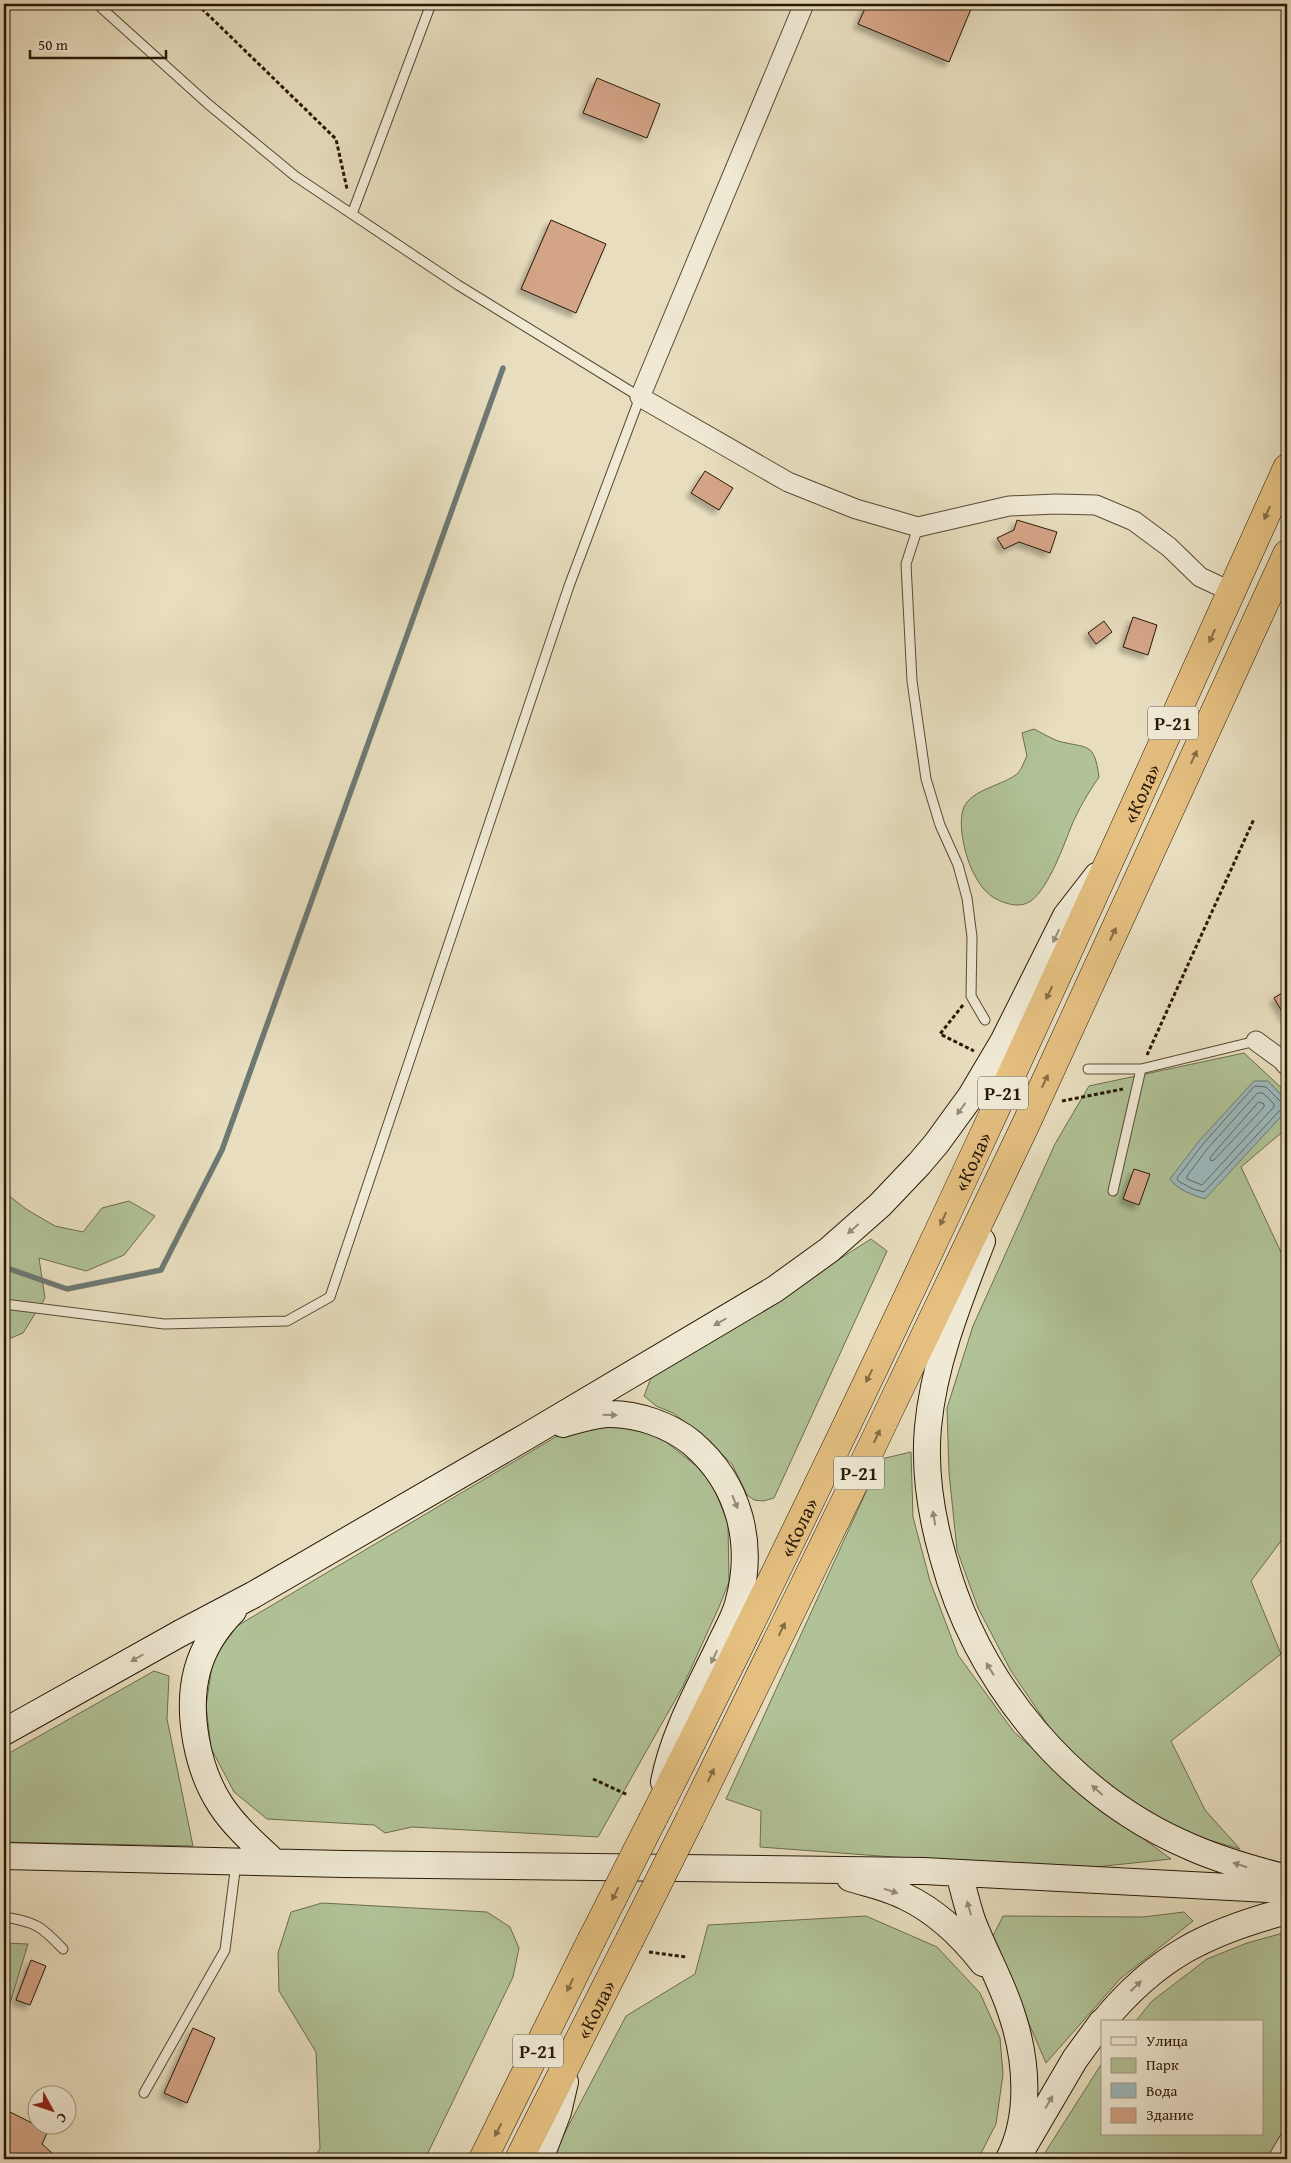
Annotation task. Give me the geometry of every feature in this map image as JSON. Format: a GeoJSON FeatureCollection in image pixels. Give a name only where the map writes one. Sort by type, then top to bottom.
{"type":"FeatureCollection","features":[{"type":"Feature","properties":{"kind":"highway","name":"«Кола»"},"geometry":{"type":"LineString","coordinates":[[483,2159],[714,1699],[882,1350],[1114,853],[1287,468]]}},
{"type":"Feature","properties":{"kind":"highway","name":"«Кола»"},"geometry":{"type":"LineString","coordinates":[[519,2159],[572,2057],[635,1946],[690,1819],[874,1442],[1025,1126],[1287,554]]}},
{"type":"Feature","properties":{"kind":"main road"},"geometry":{"type":"LineString","coordinates":[[4,1732],[179,1634],[253,1595],[529,1435],[775,1289],[829,1250],[880,1205],[936,1144],[971,1096],[1003,1042],[1066,916],[1114,853]]}},
{"type":"Feature","properties":{"kind":"main road"},"geometry":{"type":"LineString","coordinates":[[1025,1126],[954,1315],[943,1350],[930,1408],[927,1446],[930,1491],[937,1536],[956,1601],[985,1662],[1010,1700],[1055,1752],[1102,1794],[1140,1821],[1192,1848],[1238,1865],[1287,1878]]}},
{"type":"Feature","properties":{"kind":"main road"},"geometry":{"type":"LineString","coordinates":[[529,1435],[599,1415],[609,1414],[652,1421],[687,1439],[710,1461],[727,1484],[740,1513],[744,1536],[746,1570],[738,1606],[670,1755],[653,1819]]}},
{"type":"Feature","properties":{"kind":"main road"},"geometry":{"type":"LineString","coordinates":[[253,1595],[220,1625],[212,1635],[200,1659],[193,1686],[194,1728],[199,1757],[209,1786],[220,1804],[236,1823],[274,1862]]}},
{"type":"Feature","properties":{"kind":"main road"},"geometry":{"type":"LineString","coordinates":[[4,1856],[959,1873],[1287,1890]]}},
{"type":"Feature","properties":{"kind":"main road"},"geometry":{"type":"LineString","coordinates":[[828,1871],[891,1890],[927,1909],[962,1938],[1000,1985]]}},
{"type":"Feature","properties":{"kind":"main road"},"geometry":{"type":"LineString","coordinates":[[959,1873],[972,1920],[1017,2030],[1024,2068],[1023,2114],[1009,2159]]}},
{"type":"Feature","properties":{"kind":"main road"},"geometry":{"type":"LineString","coordinates":[[1104,2020],[1145,1977],[1185,1949],[1233,1926],[1287,1911]]}},
{"type":"Feature","properties":{"kind":"main road"},"geometry":{"type":"LineString","coordinates":[[1016,2159],[1075,2059],[1101,2023]]}},
{"type":"Feature","properties":{"kind":"main road"},"geometry":{"type":"LineString","coordinates":[[540,2159],[558,2112],[572,2057]]}},
{"type":"Feature","properties":{"kind":"street"},"geometry":{"type":"LineString","coordinates":[[804,4],[640,397],[788,482],[856,509],[918,527],[1010,506],[1096,505],[1134,521],[1169,547],[1200,577],[1232,592]]}},
{"type":"Feature","properties":{"kind":"street"},"geometry":{"type":"LineString","coordinates":[[1256,1041],[1282,1060],[1287,1066]]}},
{"type":"Feature","properties":{"kind":"lane"},"geometry":{"type":"LineString","coordinates":[[4,1304],[164,1324],[287,1321],[330,1297],[569,586],[640,397],[458,286],[295,176],[237,128],[97,4]]}},
{"type":"Feature","properties":{"kind":"lane"},"geometry":{"type":"LineString","coordinates":[[352,214],[431,4]]}},
{"type":"Feature","properties":{"kind":"lane"},"geometry":{"type":"LineString","coordinates":[[918,527],[906,564],[912,680],[926,779],[940,825],[958,865],[968,898],[972,937],[970,996],[985,1020]]}},
{"type":"Feature","properties":{"kind":"lane"},"geometry":{"type":"LineString","coordinates":[[1088,1069],[1141,1070],[1256,1041]]}},
{"type":"Feature","properties":{"kind":"lane"},"geometry":{"type":"LineString","coordinates":[[1113,1191],[1141,1070]]}},
{"type":"Feature","properties":{"kind":"lane"},"geometry":{"type":"LineString","coordinates":[[144,2093],[225,1950],[237,1861]]}},
{"type":"Feature","properties":{"kind":"lane"},"geometry":{"type":"LineString","coordinates":[[4,1917],[26,1920],[42,1927],[63,1949]]}},
{"type":"Feature","properties":{"kind":"lane"},"geometry":{"type":"LineString","coordinates":[[1272,2159],[1287,2134]]}},
{"type":"Feature","properties":{"kind":"path"},"geometry":{"type":"LineString","coordinates":[[197,4],[336,139],[352,214]]}},
{"type":"Feature","properties":{"kind":"path"},"geometry":{"type":"LineString","coordinates":[[1141,1070],[1254,819]]}},
{"type":"Feature","properties":{"kind":"path"},"geometry":{"type":"LineString","coordinates":[[967,1048],[940,1034],[970,996]]}},
{"type":"Feature","properties":{"kind":"path"},"geometry":{"type":"LineString","coordinates":[[1062,1101],[1137,1087]]}},
{"type":"Feature","properties":{"kind":"path"},"geometry":{"type":"LineString","coordinates":[[593,1779],[628,1795]]}},
{"type":"Feature","properties":{"kind":"path"},"geometry":{"type":"LineString","coordinates":[[635,1946],[686,1957]]}},
{"type":"Feature","properties":{"kind":"green space"},"geometry":{"type":"Polygon","coordinates":[[[1034,729],[1058,741],[1083,746],[1088,749],[1095,757],[1099,777],[1077,814],[1055,866],[1038,895],[1028,903],[1013,905],[989,895],[975,876],[969,864],[961,821],[964,807],[968,801],[981,791],[1005,781],[1018,773],[1027,756],[1022,733],[1034,729]]]}},
{"type":"Feature","properties":{"kind":"green space"},"geometry":{"type":"Polygon","coordinates":[[[1244,1053],[1287,1093],[1287,1128],[1241,1167],[1287,1265],[1287,1533],[1251,1581],[1281,1654],[1171,1741],[1205,1810],[1240,1849],[1185,1833],[1128,1805],[1060,1743],[1011,1671],[978,1608],[957,1550],[949,1473],[947,1408],[973,1326],[1055,1144],[1089,1086],[1244,1053]]]}},
{"type":"Feature","properties":{"kind":"green space"},"geometry":{"type":"Polygon","coordinates":[[[4,1192],[26,1209],[55,1226],[83,1232],[102,1208],[129,1201],[155,1216],[124,1255],[86,1271],[39,1258],[45,1298],[23,1333],[4,1341],[4,1192]]]}},
{"type":"Feature","properties":{"kind":"green space"},"geometry":{"type":"Polygon","coordinates":[[[871,1239],[887,1251],[774,1498],[763,1501],[754,1500],[747,1495],[732,1464],[706,1439],[673,1413],[656,1406],[644,1396],[652,1375],[710,1341],[871,1239]]]}},
{"type":"Feature","properties":{"kind":"green space"},"geometry":{"type":"Polygon","coordinates":[[[622,1424],[656,1434],[704,1472],[716,1493],[728,1523],[729,1582],[683,1686],[598,1837],[412,1827],[385,1833],[374,1825],[267,1819],[234,1792],[211,1748],[206,1706],[213,1659],[237,1626],[574,1426],[622,1424]]]}},
{"type":"Feature","properties":{"kind":"green space"},"geometry":{"type":"Polygon","coordinates":[[[911,1452],[913,1517],[930,1581],[958,1655],[1014,1732],[1089,1799],[1171,1859],[1067,1870],[760,1847],[761,1811],[726,1799],[881,1459],[911,1452]]]}},
{"type":"Feature","properties":{"kind":"green space"},"geometry":{"type":"Polygon","coordinates":[[[154,1671],[169,1676],[167,1719],[193,1846],[4,1842],[4,1756],[154,1671]]]}},
{"type":"Feature","properties":{"kind":"green space"},"geometry":{"type":"Polygon","coordinates":[[[322,1903],[487,1912],[510,1927],[519,1948],[513,1977],[425,2159],[313,2159],[320,2149],[316,2052],[279,1991],[278,1953],[291,1912],[322,1903]]]}},
{"type":"Feature","properties":{"kind":"green space"},"geometry":{"type":"Polygon","coordinates":[[[1184,1912],[1193,1921],[1120,1979],[1046,2063],[992,1938],[1003,1916],[1143,1917],[1184,1912]]]}},
{"type":"Feature","properties":{"kind":"green space"},"geometry":{"type":"Polygon","coordinates":[[[866,1916],[937,1947],[980,1993],[1000,2038],[1003,2074],[996,2124],[978,2159],[551,2159],[626,2016],[695,1974],[708,1925],[866,1916]]]}},
{"type":"Feature","properties":{"kind":"green space"},"geometry":{"type":"Polygon","coordinates":[[[1287,1932],[1287,2159],[1041,2159],[1101,2065],[1101,2136],[1264,2136],[1264,2020],[1137,2020],[1152,2001],[1207,1959],[1247,1943],[1287,1932]]]}},
{"type":"Feature","properties":{"kind":"green space"},"geometry":{"type":"Polygon","coordinates":[[[4,1943],[28,1944],[4,2023],[4,1943]]]}},
{"type":"Feature","properties":{"kind":"water"},"geometry":{"type":"Polygon","coordinates":[[[1254,1081],[1268,1081],[1285,1099],[1287,1110],[1205,1199],[1186,1192],[1173,1183],[1170,1179],[1199,1141],[1254,1081]]]}},
{"type":"Feature","properties":{"kind":"building"},"geometry":{"type":"Polygon","coordinates":[[[867,4],[973,4],[949,62],[858,24],[867,4]]]}},
{"type":"Feature","properties":{"kind":"building"},"geometry":{"type":"Polygon","coordinates":[[[597,78],[660,104],[647,138],[583,113],[597,78]]]}},
{"type":"Feature","properties":{"kind":"building"},"geometry":{"type":"Polygon","coordinates":[[[551,220],[606,244],[576,313],[521,289],[551,220]]]}},
{"type":"Feature","properties":{"kind":"building"},"geometry":{"type":"Polygon","coordinates":[[[705,471],[733,488],[719,510],[691,493],[705,471]]]}},
{"type":"Feature","properties":{"kind":"building"},"geometry":{"type":"Polygon","coordinates":[[[1017,520],[1057,532],[1050,553],[1019,542],[1004,549],[997,538],[1014,530],[1017,520]]]}},
{"type":"Feature","properties":{"kind":"building"},"geometry":{"type":"Polygon","coordinates":[[[1133,617],[1157,625],[1148,655],[1123,647],[1133,617]]]}},
{"type":"Feature","properties":{"kind":"building"},"geometry":{"type":"Polygon","coordinates":[[[1104,621],[1112,632],[1096,644],[1088,633],[1104,621]]]}},
{"type":"Feature","properties":{"kind":"building"},"geometry":{"type":"Polygon","coordinates":[[[1287,990],[1287,1020],[1274,998],[1287,990]]]}},
{"type":"Feature","properties":{"kind":"building"},"geometry":{"type":"Polygon","coordinates":[[[1134,1169],[1150,1174],[1139,1205],[1123,1199],[1134,1169]]]}},
{"type":"Feature","properties":{"kind":"building"},"geometry":{"type":"Polygon","coordinates":[[[31,1960],[46,1966],[30,2005],[16,2000],[31,1960]]]}},
{"type":"Feature","properties":{"kind":"building"},"geometry":{"type":"Polygon","coordinates":[[[193,2028],[215,2038],[187,2103],[164,2093],[193,2028]]]}},
{"type":"Feature","properties":{"kind":"building"},"geometry":{"type":"Polygon","coordinates":[[[4,2109],[28,2121],[28,2136],[46,2136],[42,2144],[53,2154],[55,2159],[4,2159],[4,2109]]]}},
{"type":"Feature","properties":{"kind":"waterway"},"geometry":{"type":"LineString","coordinates":[[4,1267],[67,1289],[161,1270],[222,1150],[503,368]]}}]}
